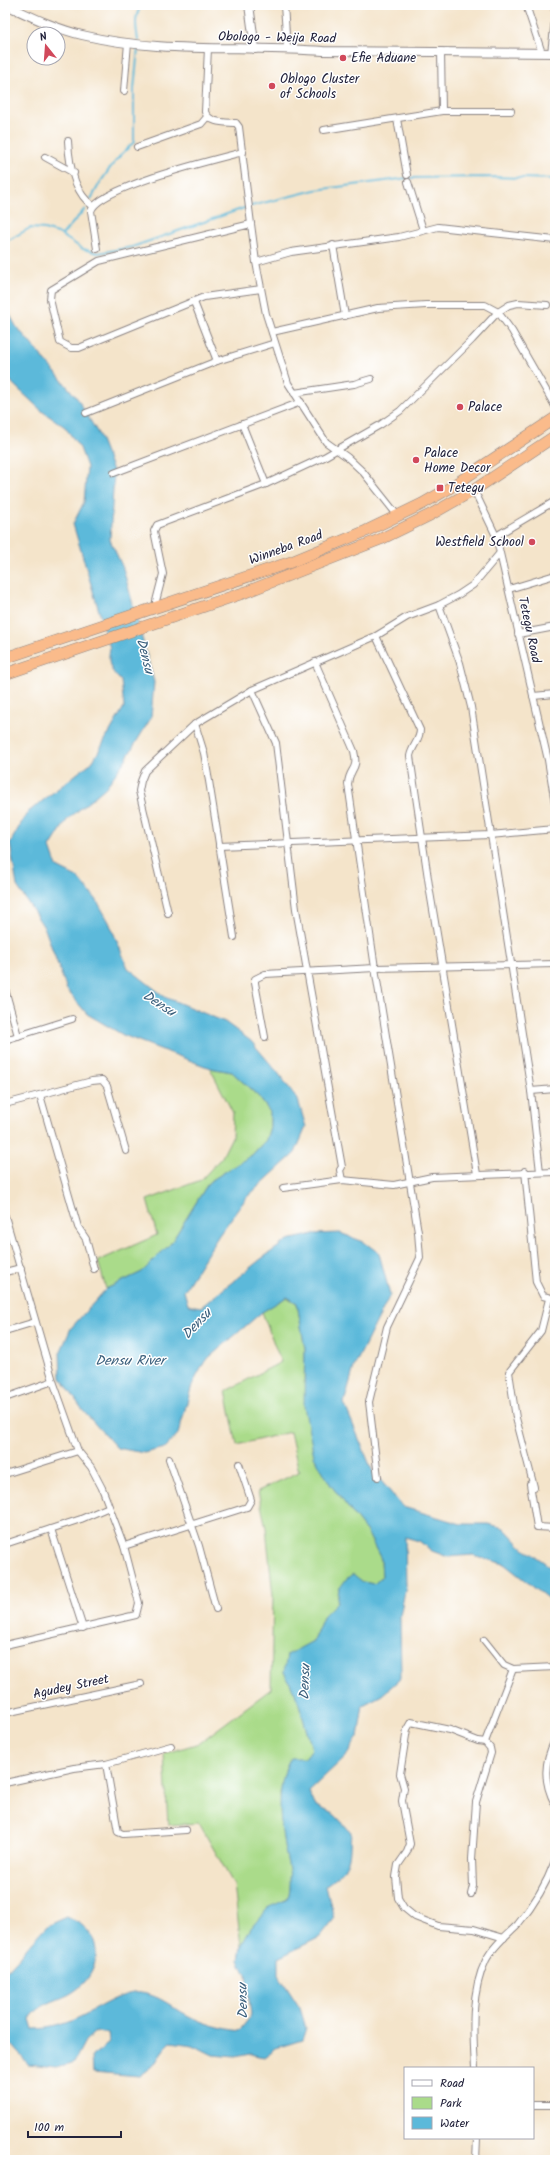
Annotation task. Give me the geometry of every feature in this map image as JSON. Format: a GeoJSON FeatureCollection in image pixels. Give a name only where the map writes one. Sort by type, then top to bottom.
{"type":"FeatureCollection","features":[{"type":"Feature","properties":{"kind":"highway","name":"Winneba Road"},"geometry":{"type":"LineString","coordinates":[[5,658],[291,562],[398,516],[470,476],[555,418]]}},
{"type":"Feature","properties":{"kind":"highway","name":"Winneba Road"},"geometry":{"type":"LineString","coordinates":[[5,674],[152,625],[297,573],[375,542],[424,518],[474,490],[555,436]]}},
{"type":"Feature","properties":{"kind":"street"},"geometry":{"type":"LineString","coordinates":[[249,5],[255,49]]}},
{"type":"Feature","properties":{"kind":"street"},"geometry":{"type":"LineString","coordinates":[[284,5],[287,48]]}},
{"type":"Feature","properties":{"kind":"street"},"geometry":{"type":"LineString","coordinates":[[526,5],[542,53]]}},
{"type":"Feature","properties":{"kind":"street"},"geometry":{"type":"LineString","coordinates":[[554,5],[555,12]]}},
{"type":"Feature","properties":{"kind":"street","name":"Obologo - Weija Road"},"geometry":{"type":"LineString","coordinates":[[8,6],[80,34],[128,43],[171,48],[287,48],[323,51],[553,53]]}},
{"type":"Feature","properties":{"kind":"street"},"geometry":{"type":"LineString","coordinates":[[553,53],[555,20]]}},
{"type":"Feature","properties":{"kind":"street"},"geometry":{"type":"LineString","coordinates":[[124,91],[128,43]]}},
{"type":"Feature","properties":{"kind":"street"},"geometry":{"type":"LineString","coordinates":[[208,48],[205,112],[207,117],[213,120],[236,123],[241,133],[256,262],[261,289],[281,364],[294,393],[319,432],[335,450],[347,457],[363,472],[398,516]]}},
{"type":"Feature","properties":{"kind":"street"},"geometry":{"type":"LineString","coordinates":[[441,51],[442,111]]}},
{"type":"Feature","properties":{"kind":"street"},"geometry":{"type":"LineString","coordinates":[[324,130],[442,111],[511,111]]}},
{"type":"Feature","properties":{"kind":"street"},"geometry":{"type":"LineString","coordinates":[[137,147],[201,124],[207,117]]}},
{"type":"Feature","properties":{"kind":"street"},"geometry":{"type":"LineString","coordinates":[[397,119],[407,175]]}},
{"type":"Feature","properties":{"kind":"street"},"geometry":{"type":"LineString","coordinates":[[68,141],[69,158],[82,196],[93,206]]}},
{"type":"Feature","properties":{"kind":"street"},"geometry":{"type":"LineString","coordinates":[[97,249],[91,212],[93,206],[140,181],[243,152]]}},
{"type":"Feature","properties":{"kind":"street"},"geometry":{"type":"LineString","coordinates":[[45,157],[74,173]]}},
{"type":"Feature","properties":{"kind":"street"},"geometry":{"type":"LineString","coordinates":[[408,182],[423,230]]}},
{"type":"Feature","properties":{"kind":"street"},"geometry":{"type":"LineString","coordinates":[[251,224],[99,261],[51,290],[50,299],[60,342],[71,348],[90,345],[214,295],[261,289]]}},
{"type":"Feature","properties":{"kind":"street"},"geometry":{"type":"LineString","coordinates":[[256,262],[291,252],[399,237],[438,227],[555,240]]}},
{"type":"Feature","properties":{"kind":"street"},"geometry":{"type":"LineString","coordinates":[[333,245],[345,316]]}},
{"type":"Feature","properties":{"kind":"street"},"geometry":{"type":"LineString","coordinates":[[194,302],[216,361]]}},
{"type":"Feature","properties":{"kind":"street"},"geometry":{"type":"LineString","coordinates":[[156,600],[163,574],[154,532],[157,525],[266,484],[324,457],[400,412],[498,312],[509,304],[518,303],[547,305]]}},
{"type":"Feature","properties":{"kind":"street"},"geometry":{"type":"LineString","coordinates":[[272,332],[378,308],[426,305],[485,305],[498,312],[520,344],[555,406]]}},
{"type":"Feature","properties":{"kind":"street"},"geometry":{"type":"LineString","coordinates":[[86,413],[216,361],[275,343]]}},
{"type":"Feature","properties":{"kind":"street"},"geometry":{"type":"LineString","coordinates":[[294,393],[354,384],[371,379]]}},
{"type":"Feature","properties":{"kind":"street"},"geometry":{"type":"LineString","coordinates":[[114,473],[301,402]]}},
{"type":"Feature","properties":{"kind":"street"},"geometry":{"type":"LineString","coordinates":[[242,424],[266,484]]}},
{"type":"Feature","properties":{"kind":"street","name":"Tetegu Road"},"geometry":{"type":"LineString","coordinates":[[474,490],[496,536],[533,696],[552,760],[555,803]]}},
{"type":"Feature","properties":{"kind":"street"},"geometry":{"type":"LineString","coordinates":[[496,536],[555,501]]}},
{"type":"Feature","properties":{"kind":"street"},"geometry":{"type":"LineString","coordinates":[[168,913],[139,791],[146,771],[195,724],[252,690],[376,636],[407,617],[439,605],[473,585],[499,554]]}},
{"type":"Feature","properties":{"kind":"street"},"geometry":{"type":"LineString","coordinates":[[509,589],[555,575]]}},
{"type":"Feature","properties":{"kind":"street"},"geometry":{"type":"LineString","coordinates":[[439,605],[460,663],[471,707],[531,1091],[540,1172]]}},
{"type":"Feature","properties":{"kind":"street"},"geometry":{"type":"LineString","coordinates":[[518,634],[555,627]]}},
{"type":"Feature","properties":{"kind":"street"},"geometry":{"type":"LineString","coordinates":[[376,636],[420,730],[420,736],[411,747],[410,756],[421,836],[477,1174]]}},
{"type":"Feature","properties":{"kind":"street"},"geometry":{"type":"LineString","coordinates":[[316,662],[354,751],[357,762],[355,768],[348,776],[348,784],[375,968],[418,1232],[420,1258],[387,1327],[369,1402],[378,1477]]}},
{"type":"Feature","properties":{"kind":"street"},"geometry":{"type":"LineString","coordinates":[[252,690],[276,743],[296,909],[342,1167],[340,1170],[342,1180]]}},
{"type":"Feature","properties":{"kind":"street"},"geometry":{"type":"LineString","coordinates":[[533,696],[555,694]]}},
{"type":"Feature","properties":{"kind":"street"},"geometry":{"type":"LineString","coordinates":[[195,724],[204,753],[234,936]]}},
{"type":"Feature","properties":{"kind":"street"},"geometry":{"type":"LineString","coordinates":[[219,846],[289,841],[490,835],[555,829]]}},
{"type":"Feature","properties":{"kind":"street"},"geometry":{"type":"LineString","coordinates":[[265,1037],[260,1019],[255,979],[265,974],[308,970],[555,964]]}},
{"type":"Feature","properties":{"kind":"street"},"geometry":{"type":"LineString","coordinates":[[5,989],[18,1036]]}},
{"type":"Feature","properties":{"kind":"street"},"geometry":{"type":"LineString","coordinates":[[5,1040],[72,1019]]}},
{"type":"Feature","properties":{"kind":"street"},"geometry":{"type":"LineString","coordinates":[[5,1104],[92,1081],[102,1080],[107,1086],[126,1151]]}},
{"type":"Feature","properties":{"kind":"street"},"geometry":{"type":"LineString","coordinates":[[531,1091],[555,1089]]}},
{"type":"Feature","properties":{"kind":"street"},"geometry":{"type":"LineString","coordinates":[[40,1095],[78,1227],[86,1239],[94,1269]]}},
{"type":"Feature","properties":{"kind":"street"},"geometry":{"type":"LineString","coordinates":[[525,1172],[536,1282],[539,1291],[543,1296],[552,1299],[541,1331],[509,1372],[516,1418],[532,1486],[537,1527],[555,1528]]}},
{"type":"Feature","properties":{"kind":"street"},"geometry":{"type":"LineString","coordinates":[[283,1188],[342,1180],[394,1185],[432,1176],[555,1172]]}},
{"type":"Feature","properties":{"kind":"street"},"geometry":{"type":"LineString","coordinates":[[5,1216],[53,1381],[78,1451],[91,1467],[109,1507],[124,1546],[139,1603],[136,1615],[5,1645]]}},
{"type":"Feature","properties":{"kind":"street"},"geometry":{"type":"LineString","coordinates":[[5,1272],[21,1268]]}},
{"type":"Feature","properties":{"kind":"street"},"geometry":{"type":"LineString","coordinates":[[5,1331],[35,1322]]}},
{"type":"Feature","properties":{"kind":"street"},"geometry":{"type":"LineString","coordinates":[[5,1398],[53,1381]]}},
{"type":"Feature","properties":{"kind":"street"},"geometry":{"type":"LineString","coordinates":[[5,1474],[78,1451]]}},
{"type":"Feature","properties":{"kind":"street"},"geometry":{"type":"LineString","coordinates":[[169,1460],[216,1609]]}},
{"type":"Feature","properties":{"kind":"street"},"geometry":{"type":"LineString","coordinates":[[124,1546],[247,1508],[251,1500],[239,1464]]}},
{"type":"Feature","properties":{"kind":"street"},"geometry":{"type":"LineString","coordinates":[[5,1544],[81,1519],[109,1507]]}},
{"type":"Feature","properties":{"kind":"street"},"geometry":{"type":"LineString","coordinates":[[51,1529],[83,1628]]}},
{"type":"Feature","properties":{"kind":"street"},"geometry":{"type":"LineString","coordinates":[[484,1640],[504,1665],[513,1669],[555,1667]]}},
{"type":"Feature","properties":{"kind":"street"},"geometry":{"type":"LineString","coordinates":[[485,1742],[513,1669]]}},
{"type":"Feature","properties":{"kind":"street","name":"Agudey Street"},"geometry":{"type":"LineString","coordinates":[[5,1713],[141,1684]]}},
{"type":"Feature","properties":{"kind":"street"},"geometry":{"type":"LineString","coordinates":[[471,1894],[474,1886],[472,1859],[476,1802],[491,1753],[490,1748],[485,1742],[474,1740],[450,1730],[417,1722],[409,1723],[400,1774],[404,1788],[402,1801],[410,1844],[407,1852],[398,1865],[396,1890],[398,1898],[404,1908],[415,1918],[438,1926],[474,1929],[504,1938]]}},
{"type":"Feature","properties":{"kind":"street"},"geometry":{"type":"LineString","coordinates":[[555,1740],[546,1768],[547,1784],[555,1804]]}},
{"type":"Feature","properties":{"kind":"street"},"geometry":{"type":"LineString","coordinates":[[5,1783],[74,1768],[106,1764],[171,1746]]}},
{"type":"Feature","properties":{"kind":"street"},"geometry":{"type":"LineString","coordinates":[[106,1764],[118,1832],[123,1834],[186,1830]]}},
{"type":"Feature","properties":{"kind":"street"},"geometry":{"type":"LineString","coordinates":[[475,2067],[474,2038],[476,1993],[486,1959],[539,1896],[554,1866]]}},
{"type":"Feature","properties":{"kind":"street"},"geometry":{"type":"LineString","coordinates":[[534,2105],[555,2105]]}},
{"type":"Feature","properties":{"kind":"street"},"geometry":{"type":"LineString","coordinates":[[476,2160],[477,2139]]}},
{"type":"Feature","properties":{"kind":"green space"},"geometry":{"type":"Polygon","coordinates":[[[210,1068],[232,1072],[258,1096],[270,1112],[270,1127],[266,1140],[252,1155],[209,1182],[171,1243],[142,1272],[106,1289],[98,1261],[157,1235],[147,1200],[201,1180],[222,1157],[232,1137],[233,1113],[210,1068]]]}},
{"type":"Feature","properties":{"kind":"green space"},"geometry":{"type":"Polygon","coordinates":[[[286,1297],[297,1303],[305,1349],[304,1382],[330,1484],[367,1532],[381,1559],[382,1576],[374,1584],[363,1582],[353,1575],[339,1589],[337,1602],[324,1615],[313,1641],[303,1647],[284,1672],[297,1697],[312,1749],[280,1792],[283,1838],[292,1883],[288,1899],[279,1903],[260,1918],[241,1946],[234,1885],[199,1823],[168,1825],[164,1754],[199,1743],[271,1689],[273,1596],[266,1528],[258,1491],[299,1472],[290,1432],[237,1445],[226,1391],[281,1362],[262,1312],[286,1297]]]}},
{"type":"Feature","properties":{"kind":"water","name":"Densu River"},"geometry":{"type":"Polygon","coordinates":[[[5,306],[16,326],[77,398],[99,435],[114,473],[110,540],[123,568],[154,682],[151,718],[124,762],[106,787],[67,820],[50,847],[57,867],[77,877],[96,899],[109,922],[128,968],[165,997],[225,1022],[251,1041],[279,1074],[298,1100],[306,1127],[295,1153],[247,1197],[219,1235],[184,1291],[188,1305],[201,1307],[261,1259],[288,1240],[314,1234],[340,1233],[364,1242],[379,1253],[390,1295],[354,1367],[344,1403],[372,1470],[403,1507],[461,1524],[488,1524],[504,1528],[521,1546],[555,1570],[555,1604],[504,1564],[473,1555],[448,1557],[432,1551],[419,1541],[405,1537],[406,1586],[400,1616],[401,1678],[382,1695],[363,1705],[358,1737],[347,1755],[309,1791],[315,1805],[335,1815],[351,1832],[348,1863],[341,1873],[326,1885],[334,1919],[320,1937],[278,1958],[278,1974],[300,2008],[306,2028],[302,2040],[276,2048],[264,2057],[251,2054],[235,2057],[213,2055],[193,2045],[171,2042],[164,2049],[156,2063],[139,2076],[93,2072],[92,2056],[109,2043],[108,2033],[95,2032],[85,2041],[74,2062],[57,2067],[28,2064],[5,2038],[5,1972],[47,1926],[67,1917],[83,1926],[90,1933],[94,1941],[96,1959],[89,1976],[83,1984],[70,1994],[40,2008],[35,2013],[30,2019],[33,2029],[63,2024],[80,2017],[118,1997],[126,1994],[141,1993],[154,1996],[193,2018],[219,2027],[239,2031],[251,2016],[246,1975],[239,1960],[241,1946],[251,1928],[269,1907],[288,1899],[290,1890],[290,1876],[284,1847],[280,1808],[283,1777],[291,1758],[305,1758],[312,1749],[297,1697],[284,1672],[287,1655],[313,1641],[324,1615],[337,1602],[339,1589],[347,1578],[353,1574],[363,1582],[374,1584],[382,1577],[381,1559],[367,1532],[330,1484],[314,1456],[304,1406],[305,1349],[297,1303],[287,1297],[262,1312],[205,1361],[192,1385],[178,1434],[165,1448],[144,1453],[117,1448],[84,1412],[61,1378],[60,1353],[71,1328],[106,1289],[142,1272],[171,1243],[209,1182],[252,1155],[266,1140],[270,1127],[270,1112],[258,1096],[232,1072],[210,1068],[123,1035],[87,1014],[67,990],[45,929],[17,886],[10,843],[27,813],[93,761],[124,707],[121,681],[112,670],[109,663],[110,648],[73,524],[84,502],[87,467],[80,448],[65,427],[43,412],[13,384],[5,373],[5,306]]]}},
{"type":"Feature","properties":{"kind":"waterway"},"geometry":{"type":"LineString","coordinates":[[138,40],[136,17],[143,5]]}},
{"type":"Feature","properties":{"kind":"waterway"},"geometry":{"type":"LineString","coordinates":[[91,199],[110,168],[134,142],[134,89],[138,48]]}},
{"type":"Feature","properties":{"kind":"waterway"},"geometry":{"type":"LineString","coordinates":[[251,206],[315,190],[408,178],[493,177],[555,179]]}},
{"type":"Feature","properties":{"kind":"waterway"},"geometry":{"type":"LineString","coordinates":[[5,242],[30,228],[44,229],[58,233],[83,249],[98,253],[132,247],[247,207]]}},
{"type":"Feature","properties":{"kind":"waterway"},"geometry":{"type":"LineString","coordinates":[[62,235],[85,209]]}},
{"type":"Feature","properties":{"kind":"place","name":"Efie Aduane"},"geometry":{"type":"Point","coordinates":[343,58]}},
{"type":"Feature","properties":{"kind":"place","name":"Oblogo Cluster of Schools"},"geometry":{"type":"Point","coordinates":[272,86]}},
{"type":"Feature","properties":{"kind":"place","name":"Palace"},"geometry":{"type":"Point","coordinates":[460,407]}},
{"type":"Feature","properties":{"kind":"place","name":"Palace Home Decor"},"geometry":{"type":"Point","coordinates":[416,460]}},
{"type":"Feature","properties":{"kind":"place","name":"Tetegu"},"geometry":{"type":"Point","coordinates":[440,488]}},
{"type":"Feature","properties":{"kind":"place","name":"Westfield School"},"geometry":{"type":"Point","coordinates":[532,542]}},
{"type":"Feature","properties":{"kind":"water label","name":"Densu"},"geometry":{"type":"Point","coordinates":[145,656]}},
{"type":"Feature","properties":{"kind":"water label","name":"Densu"},"geometry":{"type":"Point","coordinates":[159,1004]}},
{"type":"Feature","properties":{"kind":"water label","name":"Densu"},"geometry":{"type":"Point","coordinates":[197,1324]}},
{"type":"Feature","properties":{"kind":"water label","name":"Densu"},"geometry":{"type":"Point","coordinates":[305,1682]}},
{"type":"Feature","properties":{"kind":"water label","name":"Densu"},"geometry":{"type":"Point","coordinates":[243,2001]}}]}
